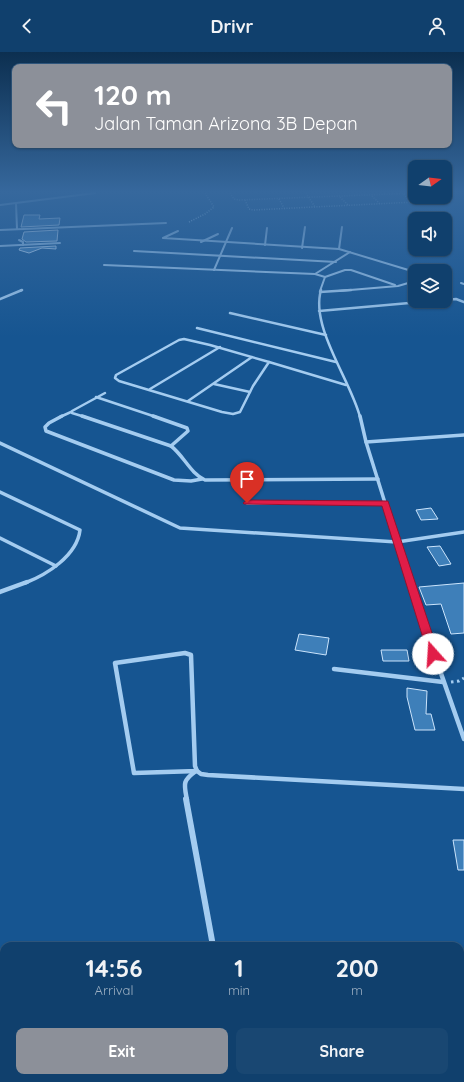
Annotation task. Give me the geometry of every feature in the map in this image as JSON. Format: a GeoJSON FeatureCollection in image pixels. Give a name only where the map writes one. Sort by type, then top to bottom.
{"type":"FeatureCollection","features":[{"type":"Feature","properties":{"kind":"street"},"geometry":{"type":"LineString","coordinates":[[21,241],[23,242],[23,245]]}},
{"type":"Feature","properties":{"kind":"street"},"geometry":{"type":"LineString","coordinates":[[192,241],[339,249],[408,270]]}},
{"type":"Feature","properties":{"kind":"street"},"geometry":{"type":"LineString","coordinates":[[265,246],[266,241]]}},
{"type":"Feature","properties":{"kind":"street"},"geometry":{"type":"LineString","coordinates":[[302,248],[303,241]]}},
{"type":"Feature","properties":{"kind":"street"},"geometry":{"type":"LineString","coordinates":[[339,249],[340,241]]}},
{"type":"Feature","properties":{"kind":"street"},"geometry":{"type":"LineString","coordinates":[[0,246],[60,243]]}},
{"type":"Feature","properties":{"kind":"street"},"geometry":{"type":"LineString","coordinates":[[214,270],[226,243]]}},
{"type":"Feature","properties":{"kind":"street"},"geometry":{"type":"LineString","coordinates":[[134,251],[336,262]]}},
{"type":"Feature","properties":{"kind":"street"},"geometry":{"type":"LineString","coordinates":[[314,274],[336,262],[350,252]]}},
{"type":"Feature","properties":{"kind":"street"},"geometry":{"type":"LineString","coordinates":[[104,265],[314,274],[325,277],[345,270],[351,270],[398,286]]}},
{"type":"Feature","properties":{"kind":"street"},"geometry":{"type":"LineString","coordinates":[[325,277],[320,292],[319,311],[326,336],[359,414],[366,442],[397,542],[443,682],[464,739]]}},
{"type":"Feature","properties":{"kind":"street"},"geometry":{"type":"LineString","coordinates":[[320,292],[398,286],[408,283]]}},
{"type":"Feature","properties":{"kind":"street"},"geometry":{"type":"LineString","coordinates":[[0,299],[22,290]]}},
{"type":"Feature","properties":{"kind":"street"},"geometry":{"type":"LineString","coordinates":[[452,299],[456,299],[464,302]]}},
{"type":"Feature","properties":{"kind":"street"},"geometry":{"type":"LineString","coordinates":[[319,311],[408,303]]}},
{"type":"Feature","properties":{"kind":"street"},"geometry":{"type":"LineString","coordinates":[[230,313],[326,336]]}},
{"type":"Feature","properties":{"kind":"street"},"geometry":{"type":"LineString","coordinates":[[197,328],[336,362]]}},
{"type":"Feature","properties":{"kind":"street"},"geometry":{"type":"LineString","coordinates":[[269,362],[238,414],[232,414],[117,380],[115,376],[180,339],[220,347],[252,358],[269,362],[346,386]]}},
{"type":"Feature","properties":{"kind":"street"},"geometry":{"type":"LineString","coordinates":[[150,390],[220,347]]}},
{"type":"Feature","properties":{"kind":"street"},"geometry":{"type":"LineString","coordinates":[[188,401],[252,358]]}},
{"type":"Feature","properties":{"kind":"street"},"geometry":{"type":"LineString","coordinates":[[214,384],[250,392]]}},
{"type":"Feature","properties":{"kind":"street"},"geometry":{"type":"LineString","coordinates":[[105,393],[49,423],[45,428],[46,431],[174,480],[378,479]]}},
{"type":"Feature","properties":{"kind":"street"},"geometry":{"type":"LineString","coordinates":[[96,397],[187,428],[188,431],[171,446]]}},
{"type":"Feature","properties":{"kind":"street"},"geometry":{"type":"LineString","coordinates":[[71,412],[171,446],[181,454],[186,462],[202,479]]}},
{"type":"Feature","properties":{"kind":"street"},"geometry":{"type":"LineString","coordinates":[[366,442],[464,435]]}},
{"type":"Feature","properties":{"kind":"street"},"geometry":{"type":"LineString","coordinates":[[0,443],[180,528],[397,542],[464,532]]}},
{"type":"Feature","properties":{"kind":"street"},"geometry":{"type":"LineString","coordinates":[[0,492],[80,530],[80,535],[69,552],[50,572],[0,592]]}},
{"type":"Feature","properties":{"kind":"street"},"geometry":{"type":"LineString","coordinates":[[247,503],[385,503]]}},
{"type":"Feature","properties":{"kind":"street"},"geometry":{"type":"LineString","coordinates":[[0,538],[56,566]]}},
{"type":"Feature","properties":{"kind":"street"},"geometry":{"type":"LineString","coordinates":[[197,771],[195,766],[191,655],[185,652],[115,663],[134,773],[197,771],[201,774],[208,775],[464,789]]}},
{"type":"Feature","properties":{"kind":"street"},"geometry":{"type":"LineString","coordinates":[[334,669],[443,682]]}},
{"type":"Feature","properties":{"kind":"street"},"geometry":{"type":"LineString","coordinates":[[197,771],[186,778],[184,785],[213,942]]}},
{"type":"Feature","properties":{"kind":"building"},"geometry":{"type":"Polygon","coordinates":[[[25,241],[55,241],[26,242],[25,241]]]}},
{"type":"Feature","properties":{"kind":"building"},"geometry":{"type":"Polygon","coordinates":[[[56,246],[56,249],[42,248],[29,253],[19,250],[20,248],[56,246]]]}},
{"type":"Feature","properties":{"kind":"building"},"geometry":{"type":"Polygon","coordinates":[[[431,508],[438,519],[421,520],[416,510],[431,508]]]}},
{"type":"Feature","properties":{"kind":"building"},"geometry":{"type":"Polygon","coordinates":[[[440,546],[451,564],[439,566],[427,547],[440,546]]]}},
{"type":"Feature","properties":{"kind":"building"},"geometry":{"type":"Polygon","coordinates":[[[464,583],[464,633],[451,634],[441,604],[426,605],[419,587],[464,583]]]}},
{"type":"Feature","properties":{"kind":"building"},"geometry":{"type":"Polygon","coordinates":[[[299,634],[329,638],[326,655],[295,650],[299,634]]]}},
{"type":"Feature","properties":{"kind":"building"},"geometry":{"type":"Polygon","coordinates":[[[381,650],[407,650],[409,661],[383,661],[381,650]]]}},
{"type":"Feature","properties":{"kind":"building"},"geometry":{"type":"Polygon","coordinates":[[[407,688],[427,691],[426,714],[431,714],[435,730],[415,730],[407,697],[407,688]]]}},
{"type":"Feature","properties":{"kind":"building"},"geometry":{"type":"Polygon","coordinates":[[[453,840],[464,840],[464,870],[458,870],[453,840]]]}},
{"type":"Feature","properties":{"kind":"route"},"geometry":{"type":"LineString","coordinates":[[247,503],[385,503],[433,654]]}}]}
